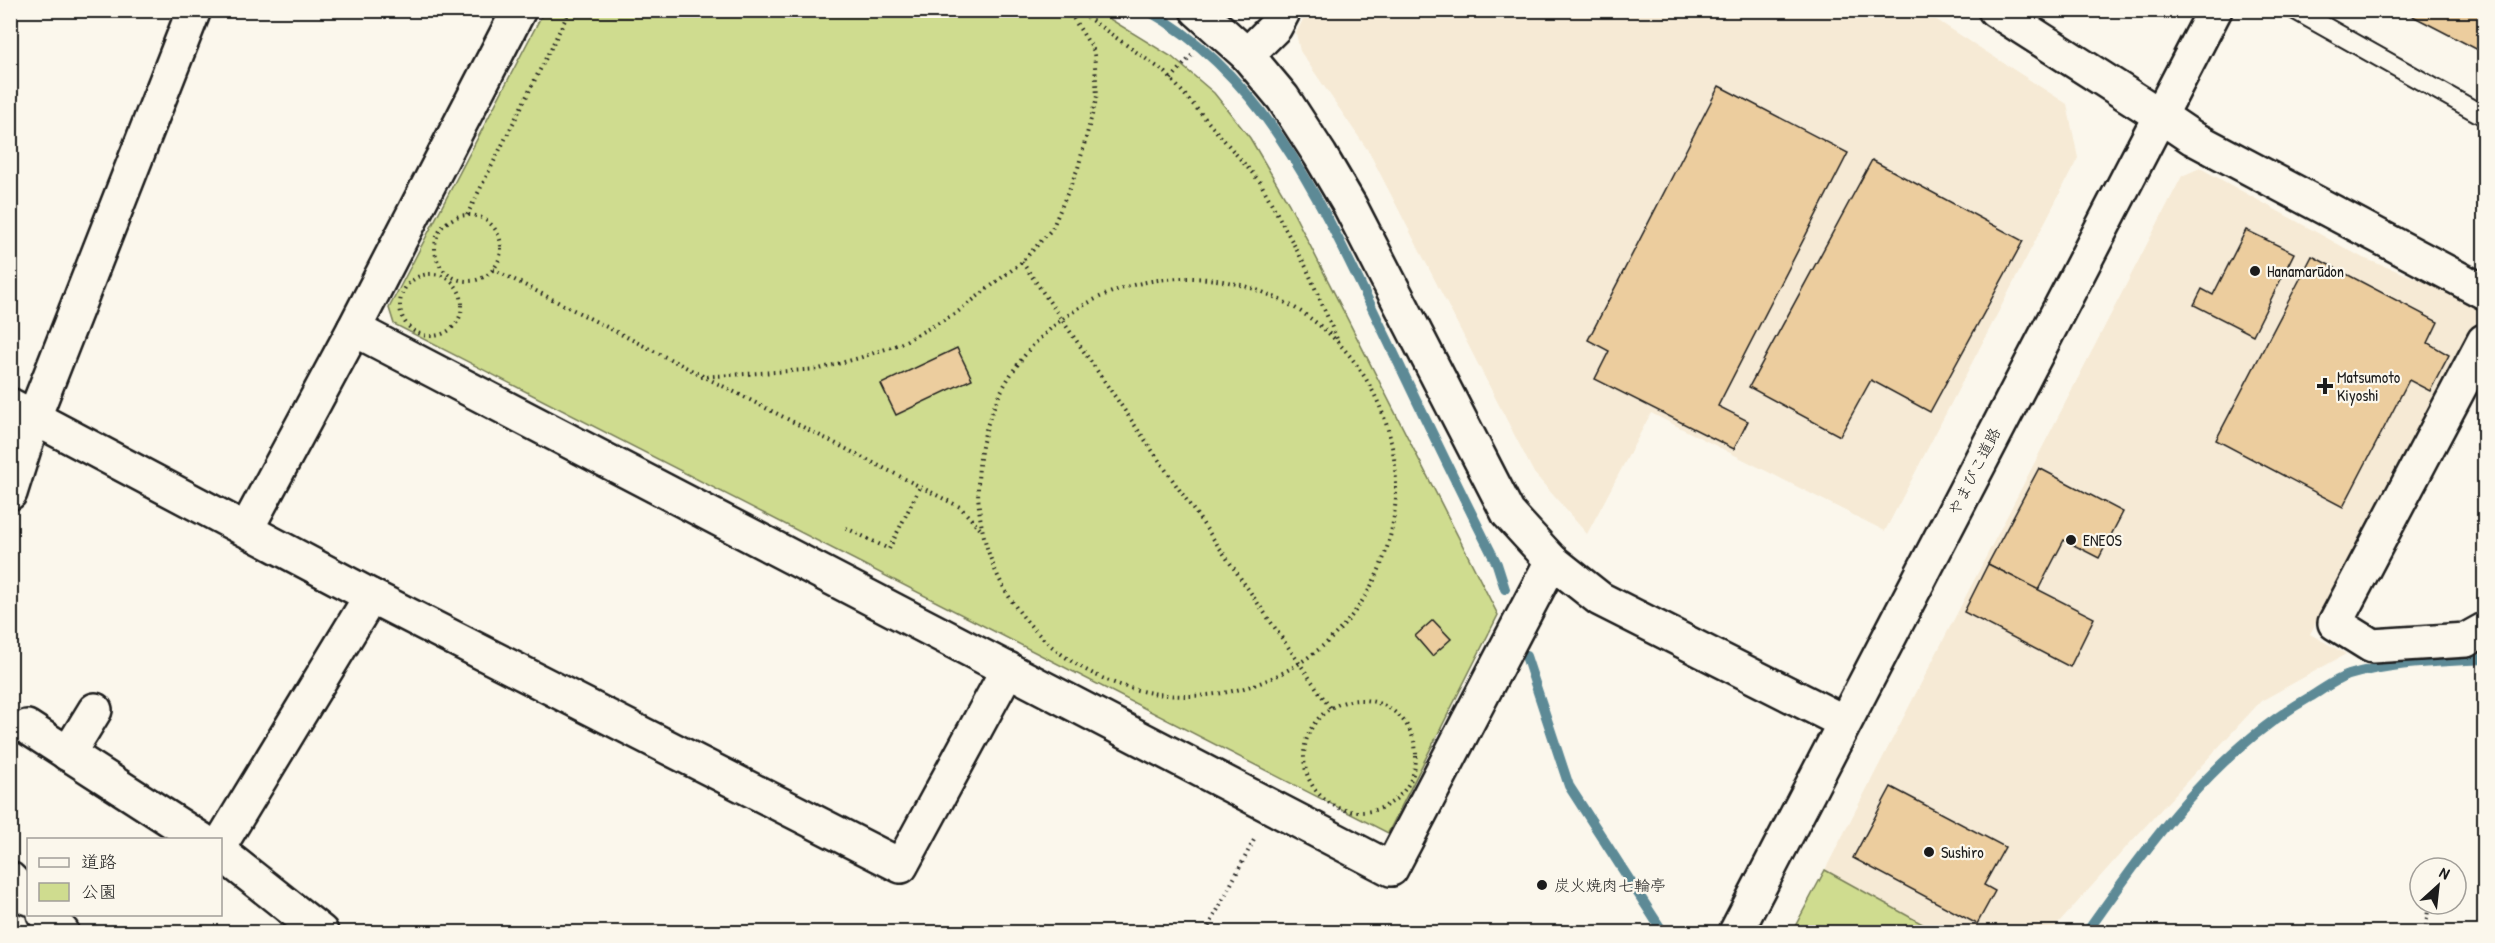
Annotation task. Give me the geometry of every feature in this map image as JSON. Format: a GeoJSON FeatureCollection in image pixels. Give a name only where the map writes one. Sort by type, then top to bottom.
{"type":"FeatureCollection","features":[{"type":"Feature","properties":{"kind":"street"},"geometry":{"type":"LineString","coordinates":[[10,493],[22,411],[195,10]]}},
{"type":"Feature","properties":{"kind":"street"},"geometry":{"type":"LineString","coordinates":[[247,528],[354,329],[519,10]]}},
{"type":"Feature","properties":{"kind":"street"},"geometry":{"type":"LineString","coordinates":[[1197,10],[1247,55],[1283,98],[1350,206],[1509,513],[1552,561],[1600,599],[1844,722]]}},
{"type":"Feature","properties":{"kind":"street"},"geometry":{"type":"LineString","coordinates":[[1247,55],[1275,27],[1284,10]]}},
{"type":"Feature","properties":{"kind":"street"},"geometry":{"type":"LineString","coordinates":[[1995,10],[2193,138],[2484,292]]}},
{"type":"Feature","properties":{"kind":"street","name":"やまびこ道路"},"geometry":{"type":"LineString","coordinates":[[1736,933],[2215,10]]}},
{"type":"Feature","properties":{"kind":"street"},"geometry":{"type":"LineString","coordinates":[[354,329],[1391,868],[1552,561]]}},
{"type":"Feature","properties":{"kind":"street"},"geometry":{"type":"LineString","coordinates":[[2484,341],[2335,623],[2372,646],[2466,640],[2484,630]]}},
{"type":"Feature","properties":{"kind":"street"},"geometry":{"type":"LineString","coordinates":[[22,411],[247,528],[371,596],[901,866],[1008,669]]}},
{"type":"Feature","properties":{"kind":"street"},"geometry":{"type":"LineString","coordinates":[[222,842],[371,596]]}},
{"type":"Feature","properties":{"kind":"street"},"geometry":{"type":"LineString","coordinates":[[68,754],[95,710]]}},
{"type":"Feature","properties":{"kind":"street"},"geometry":{"type":"LineString","coordinates":[[27,727],[199,838]]}},
{"type":"Feature","properties":{"kind":"street"},"geometry":{"type":"LineString","coordinates":[[222,854],[321,933]]}},
{"type":"Feature","properties":{"kind":"street"},"geometry":{"type":"LineString","coordinates":[[10,879],[27,897]]}},
{"type":"Feature","properties":{"kind":"street"},"geometry":{"type":"LineString","coordinates":[[45,916],[62,933]]}},
{"type":"Feature","properties":{"kind":"lane"},"geometry":{"type":"LineString","coordinates":[[2295,10],[2484,116]]}},
{"type":"Feature","properties":{"kind":"path"},"geometry":{"type":"LineString","coordinates":[[466,215],[570,10]]}},
{"type":"Feature","properties":{"kind":"path"},"geometry":{"type":"LineString","coordinates":[[701,377],[819,369],[900,344],[955,314],[1022,262],[1052,229],[1078,168],[1097,96],[1095,51],[1068,10]]}},
{"type":"Feature","properties":{"kind":"path"},"geometry":{"type":"LineString","coordinates":[[1077,10],[1171,79],[1260,182],[1306,267],[1340,345]]}},
{"type":"Feature","properties":{"kind":"path"},"geometry":{"type":"LineString","coordinates":[[1171,79],[1199,46]]}},
{"type":"Feature","properties":{"kind":"path"},"geometry":{"type":"LineString","coordinates":[[493,269],[483,278],[473,281],[463,281],[449,277],[429,274],[411,280],[404,288],[400,306],[402,316],[415,331],[425,335],[446,332],[460,316],[460,295],[449,277],[438,260],[437,237],[451,220],[466,215],[483,220],[498,234],[501,254],[493,269]]}},
{"type":"Feature","properties":{"kind":"path"},"geometry":{"type":"LineString","coordinates":[[1022,262],[1300,662],[1330,709]]}},
{"type":"Feature","properties":{"kind":"path"},"geometry":{"type":"LineString","coordinates":[[493,269],[960,507],[982,532]]}},
{"type":"Feature","properties":{"kind":"path"},"geometry":{"type":"LineString","coordinates":[[1215,279],[1280,299],[1336,339],[1340,345],[1376,394],[1396,460],[1394,528],[1371,592],[1328,644],[1268,682],[1200,698],[1129,690],[1066,659],[1016,610],[985,547],[976,477],[991,408],[1028,348],[1082,304],[1146,281],[1215,279]]}},
{"type":"Feature","properties":{"kind":"path"},"geometry":{"type":"LineString","coordinates":[[846,528],[889,549],[920,487]]}},
{"type":"Feature","properties":{"kind":"path"},"geometry":{"type":"LineString","coordinates":[[1357,700],[1374,702],[1390,709],[1403,721],[1412,736],[1415,761],[1407,786],[1396,799],[1381,808],[1362,812],[1343,810],[1326,801],[1312,786],[1305,768],[1304,749],[1310,730],[1321,715],[1330,709],[1357,700]]}},
{"type":"Feature","properties":{"kind":"path"},"geometry":{"type":"LineString","coordinates":[[1206,933],[1272,806]]}},
{"type":"Feature","properties":{"kind":"path"},"geometry":{"type":"LineString","coordinates":[[2425,933],[2427,916]]}},
{"type":"Feature","properties":{"kind":"shaded area"},"geometry":{"type":"Polygon","coordinates":[[[1308,10],[1923,11],[2067,104],[2078,158],[1885,531],[1651,413],[1587,534],[1534,473],[1369,152],[1300,51],[1296,33],[1308,10]]]}},
{"type":"Feature","properties":{"kind":"shaded area"},"geometry":{"type":"Polygon","coordinates":[[[2200,168],[2363,258],[2476,301],[2479,317],[2310,634],[2346,654],[2261,701],[2051,932],[1937,932],[1825,870],[2182,176],[2200,168]]]}},
{"type":"Feature","properties":{"kind":"green space"},"geometry":{"type":"Polygon","coordinates":[[[544,11],[1097,11],[1172,57],[1214,93],[1250,138],[1289,204],[1498,615],[1388,833],[394,324],[389,308],[544,11]]]}},
{"type":"Feature","properties":{"kind":"green space"},"geometry":{"type":"Polygon","coordinates":[[[1825,870],[1937,932],[1792,932],[1825,870]]]}},
{"type":"Feature","properties":{"kind":"building"},"geometry":{"type":"Polygon","coordinates":[[[2401,10],[2484,10],[2484,53],[2401,10]]]}},
{"type":"Feature","properties":{"kind":"building"},"geometry":{"type":"Polygon","coordinates":[[[1719,86],[1848,153],[1718,406],[1748,421],[1734,449],[1595,379],[1609,351],[1588,340],[1719,86]]]}},
{"type":"Feature","properties":{"kind":"building"},"geometry":{"type":"Polygon","coordinates":[[[1872,160],[2023,241],[1930,412],[1871,380],[1840,436],[1749,387],[1872,160]]]}},
{"type":"Feature","properties":{"kind":"building","name":"Hanamarūdon"},"geometry":{"type":"Polygon","coordinates":[[[2246,230],[2294,253],[2253,335],[2194,305],[2202,289],[2213,295],[2246,230]]]}},
{"type":"Feature","properties":{"kind":"building","name":"Matsumoto Kiyoshi"},"geometry":{"type":"Polygon","coordinates":[[[2312,256],[2438,322],[2428,343],[2449,355],[2430,391],[2409,380],[2343,507],[2216,440],[2312,256]]]}},
{"type":"Feature","properties":{"kind":"building"},"geometry":{"type":"Polygon","coordinates":[[[957,348],[972,379],[896,415],[881,384],[957,348]]]}},
{"type":"Feature","properties":{"kind":"building"},"geometry":{"type":"Polygon","coordinates":[[[2039,468],[2123,512],[2099,558],[2064,540],[2038,590],[1988,564],[2039,468]]]}},
{"type":"Feature","properties":{"kind":"building"},"geometry":{"type":"Polygon","coordinates":[[[1988,564],[2094,618],[2070,667],[1964,612],[1988,564]]]}},
{"type":"Feature","properties":{"kind":"building"},"geometry":{"type":"Polygon","coordinates":[[[1433,620],[1451,639],[1432,656],[1415,636],[1433,620]]]}},
{"type":"Feature","properties":{"kind":"building","name":"Sushiro"},"geometry":{"type":"Polygon","coordinates":[[[1891,787],[2005,847],[1984,885],[1995,891],[1977,924],[1853,858],[1891,787]]]}},
{"type":"Feature","properties":{"kind":"waterway"},"geometry":{"type":"LineString","coordinates":[[1147,10],[1190,39],[1228,73],[1261,112],[1291,155],[1342,246],[1497,564],[1505,589]]}},
{"type":"Feature","properties":{"kind":"waterway"},"geometry":{"type":"LineString","coordinates":[[1526,656],[1569,786],[1663,932]]}},
{"type":"Feature","properties":{"kind":"waterway"},"geometry":{"type":"LineString","coordinates":[[2087,932],[2134,866],[2185,802],[2213,772],[2275,719],[2349,675],[2399,665],[2484,659]]}},
{"type":"Feature","properties":{"kind":"place","name":"Hanamarūdon"},"geometry":{"type":"Point","coordinates":[2255,271]}},
{"type":"Feature","properties":{"kind":"place","name":"Matsumoto Kiyoshi"},"geometry":{"type":"Point","coordinates":[2325,386]}},
{"type":"Feature","properties":{"kind":"place","name":"ENEOS"},"geometry":{"type":"Point","coordinates":[2071,540]}},
{"type":"Feature","properties":{"kind":"place","name":"Sushiro"},"geometry":{"type":"Point","coordinates":[1929,852]}},
{"type":"Feature","properties":{"kind":"place","name":"炭火焼肉七輪亭"},"geometry":{"type":"Point","coordinates":[1542,885]}}]}
